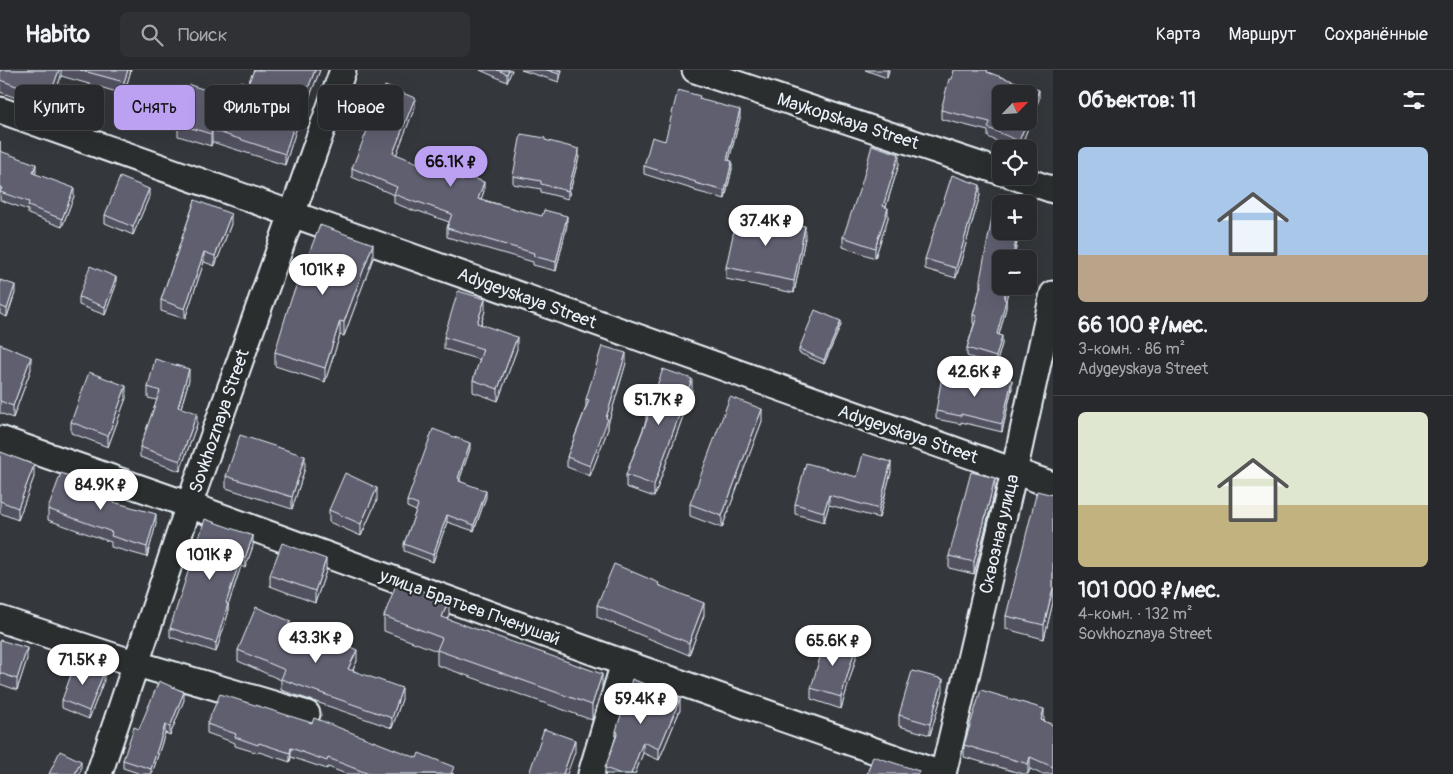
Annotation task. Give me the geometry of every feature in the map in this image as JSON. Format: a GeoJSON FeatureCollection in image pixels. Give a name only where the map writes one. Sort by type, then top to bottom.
{"type":"FeatureCollection","features":[{"type":"Feature","properties":{"kind":"street","name":"Sovkhoznaya Street"},"geometry":{"type":"LineString","coordinates":[[99,774],[189,505],[343,70]]}},
{"type":"Feature","properties":{"kind":"street","name":"Maykopskaya Street"},"geometry":{"type":"LineString","coordinates":[[695,70],[992,169]]}},
{"type":"Feature","properties":{"kind":"street","name":"Adygeyskaya Street"},"geometry":{"type":"LineString","coordinates":[[0,110],[292,213],[801,397],[1053,485]]}},
{"type":"Feature","properties":{"kind":"street"},"geometry":{"type":"LineString","coordinates":[[1037,184],[1053,190]]}},
{"type":"Feature","properties":{"kind":"street","name":"Сквозная улица"},"geometry":{"type":"LineString","coordinates":[[942,774],[1014,472],[1053,294]]}},
{"type":"Feature","properties":{"kind":"street","name":"улица Братьев Пченушай"},"geometry":{"type":"LineString","coordinates":[[0,439],[189,505],[624,663],[942,774]]}},
{"type":"Feature","properties":{"kind":"street"},"geometry":{"type":"LineString","coordinates":[[0,619],[137,664],[307,714]]}},
{"type":"Feature","properties":{"kind":"street"},"geometry":{"type":"LineString","coordinates":[[591,774],[624,663]]}},
{"type":"Feature","properties":{"kind":"building"},"geometry":{"type":"Polygon","coordinates":[[[0,70],[59,70],[54,85],[15,86],[0,80],[0,70]]]}},
{"type":"Feature","properties":{"kind":"building"},"geometry":{"type":"Polygon","coordinates":[[[80,70],[128,70],[124,82],[80,70]]]}},
{"type":"Feature","properties":{"kind":"building"},"geometry":{"type":"Polygon","coordinates":[[[254,70],[315,70],[308,89],[308,85],[240,85],[241,81],[248,84],[254,70]]]}},
{"type":"Feature","properties":{"kind":"building"},"geometry":{"type":"Polygon","coordinates":[[[497,70],[509,70],[507,74],[497,70]]]}},
{"type":"Feature","properties":{"kind":"building"},"geometry":{"type":"Polygon","coordinates":[[[547,70],[560,70],[559,74],[547,70]]]}},
{"type":"Feature","properties":{"kind":"building"},"geometry":{"type":"Polygon","coordinates":[[[954,70],[988,70],[987,72],[1025,85],[992,85],[992,130],[988,128],[990,122],[941,110],[949,79],[952,79],[954,70]]]}},
{"type":"Feature","properties":{"kind":"building"},"geometry":{"type":"Polygon","coordinates":[[[195,87],[205,90],[205,130],[212,130],[211,134],[195,129],[195,87]]]}},
{"type":"Feature","properties":{"kind":"building"},"geometry":{"type":"Polygon","coordinates":[[[678,90],[700,96],[699,99],[740,110],[727,160],[732,161],[725,191],[644,166],[652,137],[665,141],[678,90]]]}},
{"type":"Feature","properties":{"kind":"building"},"geometry":{"type":"Polygon","coordinates":[[[403,93],[415,98],[403,128],[403,93]]]}},
{"type":"Feature","properties":{"kind":"building"},"geometry":{"type":"Polygon","coordinates":[[[212,130],[292,130],[285,154],[212,130]]]}},
{"type":"Feature","properties":{"kind":"building"},"geometry":{"type":"Polygon","coordinates":[[[367,130],[402,130],[393,153],[463,181],[465,175],[484,182],[478,199],[542,216],[544,210],[567,216],[556,262],[533,256],[534,253],[447,228],[452,214],[394,194],[397,187],[352,168],[367,130]]]}},
{"type":"Feature","properties":{"kind":"building"},"geometry":{"type":"Polygon","coordinates":[[[993,130],[1023,130],[1019,140],[993,130]]]}},
{"type":"Feature","properties":{"kind":"building"},"geometry":{"type":"Polygon","coordinates":[[[521,134],[545,138],[545,140],[579,149],[568,191],[541,184],[541,181],[513,176],[521,134]]]}},
{"type":"Feature","properties":{"kind":"building"},"geometry":{"type":"Polygon","coordinates":[[[872,145],[899,154],[883,206],[888,208],[875,248],[843,237],[863,179],[872,145]]]}},
{"type":"Feature","properties":{"kind":"building"},"geometry":{"type":"Polygon","coordinates":[[[0,151],[36,164],[33,173],[74,188],[62,219],[28,206],[29,202],[0,192],[2,188],[0,188],[0,151]]]}},
{"type":"Feature","properties":{"kind":"building"},"geometry":{"type":"Polygon","coordinates":[[[952,175],[980,185],[956,268],[925,259],[952,175]]]}},
{"type":"Feature","properties":{"kind":"building"},"geometry":{"type":"Polygon","coordinates":[[[120,177],[149,189],[133,227],[105,215],[120,177]]]}},
{"type":"Feature","properties":{"kind":"building"},"geometry":{"type":"Polygon","coordinates":[[[195,200],[231,214],[215,256],[204,252],[185,309],[161,300],[195,200]]]}},
{"type":"Feature","properties":{"kind":"building"},"geometry":{"type":"Polygon","coordinates":[[[738,212],[805,226],[794,281],[726,267],[738,212]]]}},
{"type":"Feature","properties":{"kind":"building"},"geometry":{"type":"Polygon","coordinates":[[[992,218],[992,240],[1016,240],[1014,250],[992,250],[992,295],[1005,295],[1004,299],[1006,300],[997,334],[1002,336],[996,357],[967,348],[977,316],[973,315],[982,281],[980,280],[992,218]]]}},
{"type":"Feature","properties":{"kind":"building"},"geometry":{"type":"Polygon","coordinates":[[[320,225],[373,244],[344,322],[340,321],[325,368],[275,352],[290,302],[320,225]]]}},
{"type":"Feature","properties":{"kind":"building"},"geometry":{"type":"Polygon","coordinates":[[[90,266],[116,277],[105,307],[79,297],[90,266]]]}},
{"type":"Feature","properties":{"kind":"building"},"geometry":{"type":"Polygon","coordinates":[[[0,280],[15,285],[7,309],[0,306],[0,280]]]}},
{"type":"Feature","properties":{"kind":"building"},"geometry":{"type":"Polygon","coordinates":[[[458,291],[485,299],[477,323],[517,337],[498,389],[473,380],[483,349],[444,337],[458,291]]]}},
{"type":"Feature","properties":{"kind":"building"},"geometry":{"type":"Polygon","coordinates":[[[815,310],[841,321],[824,360],[799,349],[815,310]]]}},
{"type":"Feature","properties":{"kind":"building"},"geometry":{"type":"Polygon","coordinates":[[[0,344],[31,357],[13,406],[0,401],[0,344]]]}},
{"type":"Feature","properties":{"kind":"building"},"geometry":{"type":"Polygon","coordinates":[[[602,346],[626,353],[606,418],[608,419],[590,466],[567,457],[589,400],[586,399],[602,346]]]}},
{"type":"Feature","properties":{"kind":"building"},"geometry":{"type":"Polygon","coordinates":[[[155,359],[189,369],[178,407],[197,413],[180,461],[140,447],[160,391],[148,387],[155,359]]]}},
{"type":"Feature","properties":{"kind":"building"},"geometry":{"type":"Polygon","coordinates":[[[663,369],[692,379],[654,485],[626,475],[648,417],[646,416],[663,369]]]}},
{"type":"Feature","properties":{"kind":"building"},"geometry":{"type":"Polygon","coordinates":[[[89,372],[126,386],[108,436],[71,422],[89,372]]]}},
{"type":"Feature","properties":{"kind":"building"},"geometry":{"type":"Polygon","coordinates":[[[984,373],[1012,380],[1002,424],[961,414],[961,416],[936,411],[942,376],[982,383],[984,373]]]}},
{"type":"Feature","properties":{"kind":"building"},"geometry":{"type":"Polygon","coordinates":[[[730,397],[762,409],[722,516],[690,504],[730,397]]]}},
{"type":"Feature","properties":{"kind":"building"},"geometry":{"type":"Polygon","coordinates":[[[433,429],[470,443],[458,478],[460,479],[459,481],[486,491],[474,525],[447,515],[433,555],[404,544],[418,505],[407,501],[433,429]]]}},
{"type":"Feature","properties":{"kind":"building"},"geometry":{"type":"Polygon","coordinates":[[[240,435],[305,456],[292,497],[226,476],[240,435]]]}},
{"type":"Feature","properties":{"kind":"building"},"geometry":{"type":"Polygon","coordinates":[[[1,452],[34,465],[18,508],[0,501],[1,452]]]}},
{"type":"Feature","properties":{"kind":"building"},"geometry":{"type":"Polygon","coordinates":[[[863,454],[891,462],[879,509],[829,495],[824,512],[795,504],[806,463],[857,477],[863,454]]]}},
{"type":"Feature","properties":{"kind":"building"},"geometry":{"type":"Polygon","coordinates":[[[971,472],[995,478],[974,562],[949,556],[971,472]]]}},
{"type":"Feature","properties":{"kind":"building"},"geometry":{"type":"Polygon","coordinates":[[[61,473],[106,489],[103,499],[156,514],[147,547],[111,536],[112,532],[48,509],[61,473]]]}},
{"type":"Feature","properties":{"kind":"building"},"geometry":{"type":"Polygon","coordinates":[[[345,473],[377,488],[361,524],[329,510],[345,473]]]}},
{"type":"Feature","properties":{"kind":"building"},"geometry":{"type":"Polygon","coordinates":[[[1037,491],[1053,495],[1053,588],[1044,625],[1006,616],[1037,491]]]}},
{"type":"Feature","properties":{"kind":"building"},"geometry":{"type":"Polygon","coordinates":[[[205,519],[253,536],[245,558],[241,557],[226,603],[228,604],[216,643],[170,628],[205,519]]]}},
{"type":"Feature","properties":{"kind":"building"},"geometry":{"type":"Polygon","coordinates":[[[282,543],[326,559],[315,591],[270,575],[282,543]]]}},
{"type":"Feature","properties":{"kind":"building"},"geometry":{"type":"Polygon","coordinates":[[[614,564],[659,583],[658,585],[704,603],[689,643],[597,605],[614,564]]]}},
{"type":"Feature","properties":{"kind":"building"},"geometry":{"type":"Polygon","coordinates":[[[397,582],[449,600],[442,617],[602,674],[592,705],[437,650],[442,638],[384,616],[397,582]]]}},
{"type":"Feature","properties":{"kind":"building"},"geometry":{"type":"Polygon","coordinates":[[[256,607],[290,621],[287,628],[332,646],[335,640],[357,650],[348,669],[402,688],[392,718],[281,679],[285,670],[238,650],[256,607]]]}},
{"type":"Feature","properties":{"kind":"building"},"geometry":{"type":"Polygon","coordinates":[[[826,637],[856,646],[841,697],[811,688],[826,637]]]}},
{"type":"Feature","properties":{"kind":"building"},"geometry":{"type":"Polygon","coordinates":[[[0,640],[27,648],[17,679],[0,673],[0,640]]]}},
{"type":"Feature","properties":{"kind":"building"},"geometry":{"type":"Polygon","coordinates":[[[76,661],[104,672],[89,711],[62,700],[76,661]]]}},
{"type":"Feature","properties":{"kind":"building"},"geometry":{"type":"Polygon","coordinates":[[[912,671],[943,679],[930,724],[899,715],[912,671]]]}},
{"type":"Feature","properties":{"kind":"building"},"geometry":{"type":"Polygon","coordinates":[[[632,679],[680,699],[659,749],[643,742],[631,774],[621,774],[605,768],[618,732],[616,731],[632,679]]]}},
{"type":"Feature","properties":{"kind":"building"},"geometry":{"type":"Polygon","coordinates":[[[159,681],[184,692],[170,727],[165,725],[151,769],[123,760],[134,727],[139,729],[159,681]]]}},
{"type":"Feature","properties":{"kind":"building"},"geometry":{"type":"Polygon","coordinates":[[[981,690],[1044,709],[1041,720],[1053,725],[1053,767],[1030,757],[1028,764],[964,745],[981,690]]]}},
{"type":"Feature","properties":{"kind":"building"},"geometry":{"type":"Polygon","coordinates":[[[220,694],[312,723],[314,718],[417,758],[419,753],[454,767],[451,774],[369,774],[328,758],[327,761],[291,748],[290,753],[259,743],[258,745],[235,737],[236,734],[207,724],[220,694]]]}},
{"type":"Feature","properties":{"kind":"building"},"geometry":{"type":"Polygon","coordinates":[[[544,729],[575,740],[563,774],[529,774],[544,729]]]}},
{"type":"Feature","properties":{"kind":"building"},"geometry":{"type":"Polygon","coordinates":[[[60,751],[81,761],[75,774],[49,774],[60,751]]]}},
{"type":"Feature","properties":{"kind":"building"},"geometry":{"type":"Polygon","coordinates":[[[873,756],[919,771],[918,774],[867,774],[873,756]]]}}]}
